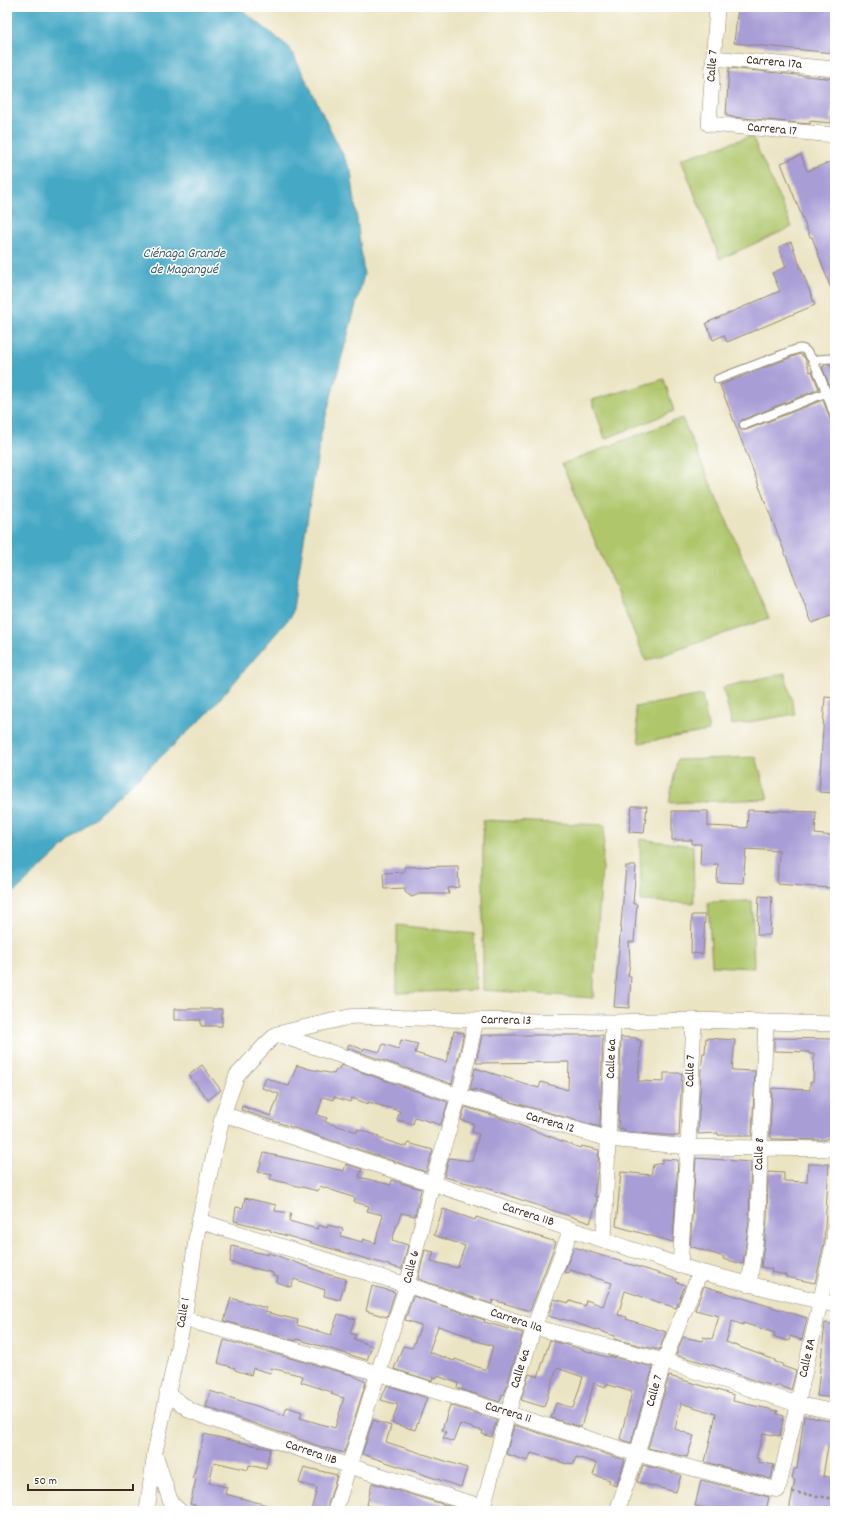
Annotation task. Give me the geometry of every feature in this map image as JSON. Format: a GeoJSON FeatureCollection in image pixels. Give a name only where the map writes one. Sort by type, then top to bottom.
{"type":"FeatureCollection","features":[{"type":"Feature","properties":{"kind":"street","name":"Calle 7"},"geometry":{"type":"LineString","coordinates":[[708,124],[717,7]]}},
{"type":"Feature","properties":{"kind":"street","name":"Carrera 17a"},"geometry":{"type":"LineString","coordinates":[[713,58],[835,69]]}},
{"type":"Feature","properties":{"kind":"street","name":"Carrera 17"},"geometry":{"type":"LineString","coordinates":[[708,124],[835,135]]}},
{"type":"Feature","properties":{"kind":"street","name":"Carrera 13"},"geometry":{"type":"LineString","coordinates":[[223,1114],[237,1074],[277,1034],[353,1016],[476,1020],[614,1022],[694,1020],[835,1024]]}},
{"type":"Feature","properties":{"kind":"street","name":"Calle 6"},"geometry":{"type":"LineString","coordinates":[[335,1511],[348,1466],[407,1285],[432,1184],[459,1096],[476,1020]]}},
{"type":"Feature","properties":{"kind":"street","name":"Calle 7"},"geometry":{"type":"LineString","coordinates":[[680,1266],[688,1147],[694,1020]]}},
{"type":"Feature","properties":{"kind":"street","name":"Calle 6a"},"geometry":{"type":"LineString","coordinates":[[604,1240],[614,1022]]}},
{"type":"Feature","properties":{"kind":"street","name":"Calle 8"},"geometry":{"type":"LineString","coordinates":[[749,1285],[758,1221],[766,1022]]}},
{"type":"Feature","properties":{"kind":"street","name":"Carrera 12"},"geometry":{"type":"LineString","coordinates":[[277,1034],[459,1096],[609,1139],[688,1147],[835,1149]]}},
{"type":"Feature","properties":{"kind":"street","name":"Carrera 11B"},"geometry":{"type":"LineString","coordinates":[[223,1114],[680,1266],[749,1285],[835,1304]]}},
{"type":"Feature","properties":{"kind":"street","name":"Calle 1"},"geometry":{"type":"LineString","coordinates":[[147,1511],[155,1452],[184,1319],[199,1221],[223,1114]]}},
{"type":"Feature","properties":{"kind":"street","name":"Carrera 11a"},"geometry":{"type":"LineString","coordinates":[[199,1221],[407,1285],[534,1327],[664,1361],[797,1404],[835,1412]]}},
{"type":"Feature","properties":{"kind":"street","name":"Calle 8A"},"geometry":{"type":"LineString","coordinates":[[778,1490],[834,1241],[835,1226]]}},
{"type":"Feature","properties":{"kind":"street","name":"Calle 6a"},"geometry":{"type":"LineString","coordinates":[[482,1509],[508,1413],[534,1327],[571,1229]]}},
{"type":"Feature","properties":{"kind":"street","name":"Calle 7"},"geometry":{"type":"LineString","coordinates":[[617,1511],[637,1454],[664,1361],[700,1272]]}},
{"type":"Feature","properties":{"kind":"street","name":"Carrera 11"},"geometry":{"type":"LineString","coordinates":[[184,1319],[378,1373],[637,1454],[778,1490]]}},
{"type":"Feature","properties":{"kind":"street","name":"Carrera 11B"},"geometry":{"type":"LineString","coordinates":[[167,1393],[191,1411],[211,1419],[348,1466],[482,1509]]}},
{"type":"Feature","properties":{"kind":"street"},"geometry":{"type":"LineString","coordinates":[[155,1452],[171,1503],[180,1511]]}},
{"type":"Feature","properties":{"kind":"lane"},"geometry":{"type":"LineString","coordinates":[[718,379],[797,349],[805,350],[813,360],[835,417]]}},
{"type":"Feature","properties":{"kind":"lane"},"geometry":{"type":"LineString","coordinates":[[813,360],[835,358]]}},
{"type":"Feature","properties":{"kind":"lane"},"geometry":{"type":"LineString","coordinates":[[744,425],[826,393]]}},
{"type":"Feature","properties":{"kind":"path"},"geometry":{"type":"LineString","coordinates":[[778,1490],[835,1499]]}},
{"type":"Feature","properties":{"kind":"green space"},"geometry":{"type":"Polygon","coordinates":[[[752,136],[792,227],[720,259],[681,159],[752,136]]]}},
{"type":"Feature","properties":{"kind":"green space"},"geometry":{"type":"Polygon","coordinates":[[[664,379],[674,411],[605,439],[592,400],[664,379]]]}},
{"type":"Feature","properties":{"kind":"green space"},"geometry":{"type":"Polygon","coordinates":[[[682,418],[769,618],[646,661],[562,464],[682,418]]]}},
{"type":"Feature","properties":{"kind":"green space"},"geometry":{"type":"Polygon","coordinates":[[[785,673],[795,714],[732,725],[723,687],[785,673]]]}},
{"type":"Feature","properties":{"kind":"green space"},"geometry":{"type":"Polygon","coordinates":[[[702,695],[709,731],[639,743],[635,707],[702,695]]]}},
{"type":"Feature","properties":{"kind":"green space"},"geometry":{"type":"Polygon","coordinates":[[[756,757],[768,799],[669,803],[677,760],[756,757]]]}},
{"type":"Feature","properties":{"kind":"green space"},"geometry":{"type":"Polygon","coordinates":[[[483,820],[605,825],[593,998],[483,990],[483,820]]]}},
{"type":"Feature","properties":{"kind":"green space"},"geometry":{"type":"Polygon","coordinates":[[[640,839],[693,846],[694,903],[641,901],[640,839]]]}},
{"type":"Feature","properties":{"kind":"green space"},"geometry":{"type":"Polygon","coordinates":[[[752,901],[754,968],[712,966],[708,902],[752,901]]]}},
{"type":"Feature","properties":{"kind":"green space"},"geometry":{"type":"Polygon","coordinates":[[[397,925],[474,934],[476,990],[397,993],[397,925]]]}},
{"type":"Feature","properties":{"kind":"water","name":"Ciénaga Grande de Magangué"},"geometry":{"type":"Polygon","coordinates":[[[7,7],[238,7],[290,48],[351,171],[364,275],[321,434],[292,615],[206,715],[7,899],[7,7]]]}},
{"type":"Feature","properties":{"kind":"building"},"geometry":{"type":"Polygon","coordinates":[[[738,7],[835,8],[835,47],[833,47],[833,53],[734,43],[738,7]]]}},
{"type":"Feature","properties":{"kind":"building"},"geometry":{"type":"Polygon","coordinates":[[[729,68],[835,79],[831,123],[810,121],[810,124],[732,117],[726,115],[729,68]]]}},
{"type":"Feature","properties":{"kind":"building"},"geometry":{"type":"Polygon","coordinates":[[[801,155],[807,171],[830,162],[835,170],[835,297],[781,163],[801,155]]]}},
{"type":"Feature","properties":{"kind":"building"},"geometry":{"type":"Polygon","coordinates":[[[791,242],[815,305],[727,342],[724,335],[713,340],[706,323],[780,291],[772,273],[786,267],[779,247],[791,242]]]}},
{"type":"Feature","properties":{"kind":"building"},"geometry":{"type":"Polygon","coordinates":[[[800,354],[805,358],[810,372],[812,371],[819,389],[742,420],[739,425],[741,430],[746,430],[823,400],[830,419],[835,422],[835,614],[812,623],[720,385],[800,354]]]}},
{"type":"Feature","properties":{"kind":"building"},"geometry":{"type":"Polygon","coordinates":[[[835,364],[835,400],[822,367],[835,364]]]}},
{"type":"Feature","properties":{"kind":"building"},"geometry":{"type":"Polygon","coordinates":[[[825,697],[835,698],[835,793],[819,792],[825,697]]]}},
{"type":"Feature","properties":{"kind":"building"},"geometry":{"type":"Polygon","coordinates":[[[632,806],[647,806],[644,833],[629,832],[632,806]]]}},
{"type":"Feature","properties":{"kind":"building"},"geometry":{"type":"Polygon","coordinates":[[[748,810],[816,812],[815,834],[833,836],[830,888],[777,884],[779,851],[746,849],[743,883],[717,882],[718,864],[700,865],[701,844],[692,844],[692,840],[672,840],[672,811],[708,811],[708,826],[747,828],[748,810]]]}},
{"type":"Feature","properties":{"kind":"building"},"geometry":{"type":"Polygon","coordinates":[[[458,866],[459,887],[448,888],[449,894],[419,894],[412,897],[405,892],[405,888],[384,889],[383,873],[404,872],[404,867],[458,866]]]}},
{"type":"Feature","properties":{"kind":"building"},"geometry":{"type":"Polygon","coordinates":[[[626,866],[636,866],[633,904],[637,904],[634,942],[629,942],[630,963],[628,976],[631,976],[629,1008],[614,1007],[626,866]]]}},
{"type":"Feature","properties":{"kind":"building"},"geometry":{"type":"Polygon","coordinates":[[[759,896],[772,897],[770,935],[757,935],[759,896]]]}},
{"type":"Feature","properties":{"kind":"building"},"geometry":{"type":"Polygon","coordinates":[[[692,915],[705,915],[703,954],[691,953],[692,915]]]}},
{"type":"Feature","properties":{"kind":"building"},"geometry":{"type":"Polygon","coordinates":[[[174,1009],[222,1009],[222,1026],[201,1026],[201,1020],[174,1020],[174,1009]]]}},
{"type":"Feature","properties":{"kind":"building"},"geometry":{"type":"Polygon","coordinates":[[[454,1031],[464,1033],[452,1084],[347,1048],[349,1044],[364,1050],[364,1048],[380,1052],[383,1044],[399,1049],[401,1040],[418,1044],[415,1053],[446,1062],[454,1031]]]}},
{"type":"Feature","properties":{"kind":"building"},"geometry":{"type":"Polygon","coordinates":[[[482,1035],[603,1035],[600,1127],[511,1102],[474,1089],[474,1091],[470,1090],[475,1068],[539,1088],[541,1082],[568,1090],[569,1062],[476,1063],[482,1035]]]}},
{"type":"Feature","properties":{"kind":"building"},"geometry":{"type":"Polygon","coordinates":[[[621,1037],[637,1038],[637,1040],[641,1040],[638,1081],[664,1082],[664,1073],[682,1073],[679,1136],[624,1132],[625,1129],[618,1128],[621,1037]]]}},
{"type":"Feature","properties":{"kind":"building"},"geometry":{"type":"Polygon","coordinates":[[[706,1038],[735,1040],[732,1070],[755,1071],[752,1136],[718,1135],[718,1133],[698,1134],[701,1071],[703,1053],[705,1053],[706,1038]]]}},
{"type":"Feature","properties":{"kind":"building"},"geometry":{"type":"Polygon","coordinates":[[[774,1038],[834,1039],[835,1059],[832,1136],[824,1140],[772,1139],[770,1136],[772,1088],[810,1090],[810,1082],[813,1082],[814,1054],[809,1054],[809,1052],[774,1051],[774,1038]]]}},
{"type":"Feature","properties":{"kind":"building"},"geometry":{"type":"Polygon","coordinates":[[[202,1065],[221,1090],[208,1100],[189,1075],[202,1065]]]}},
{"type":"Feature","properties":{"kind":"building"},"geometry":{"type":"Polygon","coordinates":[[[297,1065],[334,1074],[341,1065],[448,1102],[441,1125],[415,1117],[413,1124],[397,1120],[400,1111],[368,1102],[368,1104],[352,1098],[350,1102],[334,1097],[333,1100],[323,1097],[317,1115],[327,1118],[325,1122],[357,1132],[358,1129],[379,1136],[378,1138],[407,1147],[408,1143],[433,1150],[426,1172],[241,1110],[242,1106],[271,1116],[279,1094],[262,1088],[266,1078],[289,1086],[297,1065]]]}},
{"type":"Feature","properties":{"kind":"building"},"geometry":{"type":"Polygon","coordinates":[[[465,1107],[496,1116],[580,1148],[581,1146],[599,1150],[594,1196],[597,1197],[597,1201],[590,1223],[483,1187],[444,1177],[449,1158],[472,1161],[479,1134],[472,1132],[474,1124],[461,1120],[465,1107]]]}},
{"type":"Feature","properties":{"kind":"building"},"geometry":{"type":"Polygon","coordinates":[[[264,1153],[344,1171],[346,1164],[362,1169],[359,1177],[391,1185],[392,1180],[421,1189],[415,1216],[401,1213],[392,1240],[408,1245],[402,1269],[270,1231],[271,1230],[234,1221],[236,1207],[243,1208],[245,1198],[276,1205],[275,1211],[291,1213],[289,1221],[317,1229],[318,1225],[327,1228],[328,1225],[343,1229],[341,1236],[362,1242],[363,1239],[375,1243],[383,1215],[367,1211],[369,1206],[354,1202],[355,1198],[320,1186],[318,1191],[270,1179],[272,1175],[258,1172],[264,1153]]]}},
{"type":"Feature","properties":{"kind":"building"},"geometry":{"type":"Polygon","coordinates":[[[696,1158],[751,1162],[749,1220],[743,1264],[723,1259],[724,1257],[690,1246],[696,1158]]]}},
{"type":"Feature","properties":{"kind":"building"},"geometry":{"type":"Polygon","coordinates":[[[662,1159],[678,1160],[673,1242],[616,1226],[621,1172],[651,1175],[653,1165],[662,1163],[662,1159]]]}},
{"type":"Feature","properties":{"kind":"building"},"geometry":{"type":"Polygon","coordinates":[[[808,1164],[829,1164],[824,1243],[815,1283],[786,1277],[786,1275],[771,1272],[772,1269],[761,1267],[767,1221],[768,1172],[784,1173],[784,1181],[807,1182],[808,1164]]]}},
{"type":"Feature","properties":{"kind":"building"},"geometry":{"type":"Polygon","coordinates":[[[443,1209],[475,1220],[476,1217],[556,1242],[530,1311],[493,1300],[492,1304],[418,1279],[425,1250],[434,1252],[431,1261],[457,1268],[465,1246],[434,1235],[443,1209]]]}},
{"type":"Feature","properties":{"kind":"building"},"geometry":{"type":"Polygon","coordinates":[[[232,1246],[268,1255],[268,1253],[275,1255],[330,1275],[346,1279],[340,1300],[324,1296],[325,1290],[294,1279],[291,1287],[277,1282],[278,1277],[273,1276],[273,1273],[230,1262],[232,1246]]]}},
{"type":"Feature","properties":{"kind":"building"},"geometry":{"type":"Polygon","coordinates":[[[574,1247],[677,1279],[676,1282],[685,1285],[676,1308],[625,1291],[618,1315],[666,1332],[659,1350],[614,1339],[615,1336],[563,1319],[548,1316],[554,1299],[569,1303],[570,1301],[585,1306],[586,1300],[603,1306],[612,1283],[570,1270],[569,1273],[564,1272],[574,1247]]]}},
{"type":"Feature","properties":{"kind":"building"},"geometry":{"type":"Polygon","coordinates":[[[372,1286],[395,1292],[387,1317],[366,1311],[372,1286]]]}},
{"type":"Feature","properties":{"kind":"building"},"geometry":{"type":"Polygon","coordinates":[[[704,1286],[807,1318],[802,1340],[790,1336],[789,1341],[774,1337],[775,1333],[732,1321],[726,1342],[775,1360],[775,1362],[783,1364],[782,1366],[796,1371],[791,1390],[777,1385],[777,1387],[762,1383],[712,1365],[676,1355],[683,1337],[702,1341],[703,1337],[712,1339],[719,1316],[695,1310],[704,1286]]]}},
{"type":"Feature","properties":{"kind":"building"},"geometry":{"type":"Polygon","coordinates":[[[413,1296],[485,1320],[484,1322],[523,1333],[504,1395],[502,1394],[500,1402],[457,1388],[458,1383],[437,1376],[436,1378],[433,1377],[432,1381],[394,1369],[403,1346],[412,1348],[421,1326],[405,1320],[413,1296]],[[438,1326],[429,1352],[486,1370],[493,1346],[471,1339],[472,1337],[438,1326]]]}},
{"type":"Feature","properties":{"kind":"building"},"geometry":{"type":"Polygon","coordinates":[[[231,1298],[266,1308],[265,1312],[298,1320],[297,1325],[331,1335],[338,1314],[355,1319],[350,1333],[356,1335],[354,1339],[372,1346],[367,1360],[297,1339],[296,1341],[224,1321],[231,1298]]]}},
{"type":"Feature","properties":{"kind":"building"},"geometry":{"type":"Polygon","coordinates":[[[825,1323],[835,1325],[835,1398],[817,1396],[825,1323]]]}},
{"type":"Feature","properties":{"kind":"building"},"geometry":{"type":"Polygon","coordinates":[[[224,1340],[352,1375],[366,1382],[344,1453],[319,1446],[206,1407],[210,1391],[284,1415],[287,1407],[302,1412],[300,1418],[335,1428],[344,1398],[331,1394],[332,1392],[301,1382],[303,1376],[271,1368],[270,1373],[253,1368],[251,1375],[218,1363],[224,1340]]]}},
{"type":"Feature","properties":{"kind":"building"},"geometry":{"type":"Polygon","coordinates":[[[550,1340],[607,1357],[609,1356],[653,1367],[631,1443],[620,1439],[632,1392],[606,1384],[606,1387],[594,1383],[581,1427],[551,1418],[556,1403],[573,1408],[583,1377],[557,1368],[544,1407],[521,1400],[529,1374],[538,1377],[550,1340]]]}},
{"type":"Feature","properties":{"kind":"building"},"geometry":{"type":"Polygon","coordinates":[[[669,1376],[734,1395],[733,1401],[778,1411],[777,1414],[784,1416],[780,1436],[763,1433],[756,1458],[759,1459],[758,1462],[774,1465],[771,1479],[705,1462],[716,1414],[681,1403],[675,1429],[694,1436],[687,1457],[648,1448],[669,1376]]]}},
{"type":"Feature","properties":{"kind":"building"},"geometry":{"type":"Polygon","coordinates":[[[387,1385],[427,1398],[415,1430],[392,1423],[398,1405],[381,1400],[387,1385]]]}},
{"type":"Feature","properties":{"kind":"building"},"geometry":{"type":"Polygon","coordinates":[[[450,1405],[497,1420],[492,1437],[482,1434],[483,1431],[460,1424],[453,1442],[443,1438],[446,1432],[442,1430],[450,1405]]]}},
{"type":"Feature","properties":{"kind":"building"},"geometry":{"type":"Polygon","coordinates":[[[804,1416],[835,1422],[835,1448],[828,1446],[823,1476],[835,1478],[835,1511],[789,1511],[795,1480],[792,1479],[794,1469],[797,1469],[804,1416]]]}},
{"type":"Feature","properties":{"kind":"building"},"geometry":{"type":"Polygon","coordinates":[[[373,1420],[391,1426],[386,1442],[467,1468],[461,1487],[362,1454],[373,1420]]]}},
{"type":"Feature","properties":{"kind":"building"},"geometry":{"type":"Polygon","coordinates":[[[514,1425],[625,1460],[616,1486],[609,1483],[610,1480],[593,1475],[597,1463],[576,1457],[574,1464],[567,1464],[531,1453],[528,1461],[506,1454],[514,1425]]]}},
{"type":"Feature","properties":{"kind":"building"},"geometry":{"type":"Polygon","coordinates":[[[204,1434],[270,1449],[266,1469],[249,1465],[248,1470],[214,1462],[209,1483],[227,1487],[225,1494],[275,1507],[275,1511],[221,1511],[190,1504],[196,1479],[193,1478],[204,1434]]]}},
{"type":"Feature","properties":{"kind":"building"},"geometry":{"type":"Polygon","coordinates":[[[643,1465],[681,1475],[676,1492],[637,1482],[643,1465]]]}},
{"type":"Feature","properties":{"kind":"building"},"geometry":{"type":"Polygon","coordinates":[[[304,1467],[337,1475],[326,1511],[311,1511],[317,1488],[299,1483],[304,1467]]]}},
{"type":"Feature","properties":{"kind":"building"},"geometry":{"type":"Polygon","coordinates":[[[701,1480],[769,1497],[766,1511],[724,1511],[695,1506],[701,1480]]]}},
{"type":"Feature","properties":{"kind":"building"},"geometry":{"type":"Polygon","coordinates":[[[372,1483],[456,1508],[458,1511],[388,1511],[367,1505],[372,1483]]]}}]}
